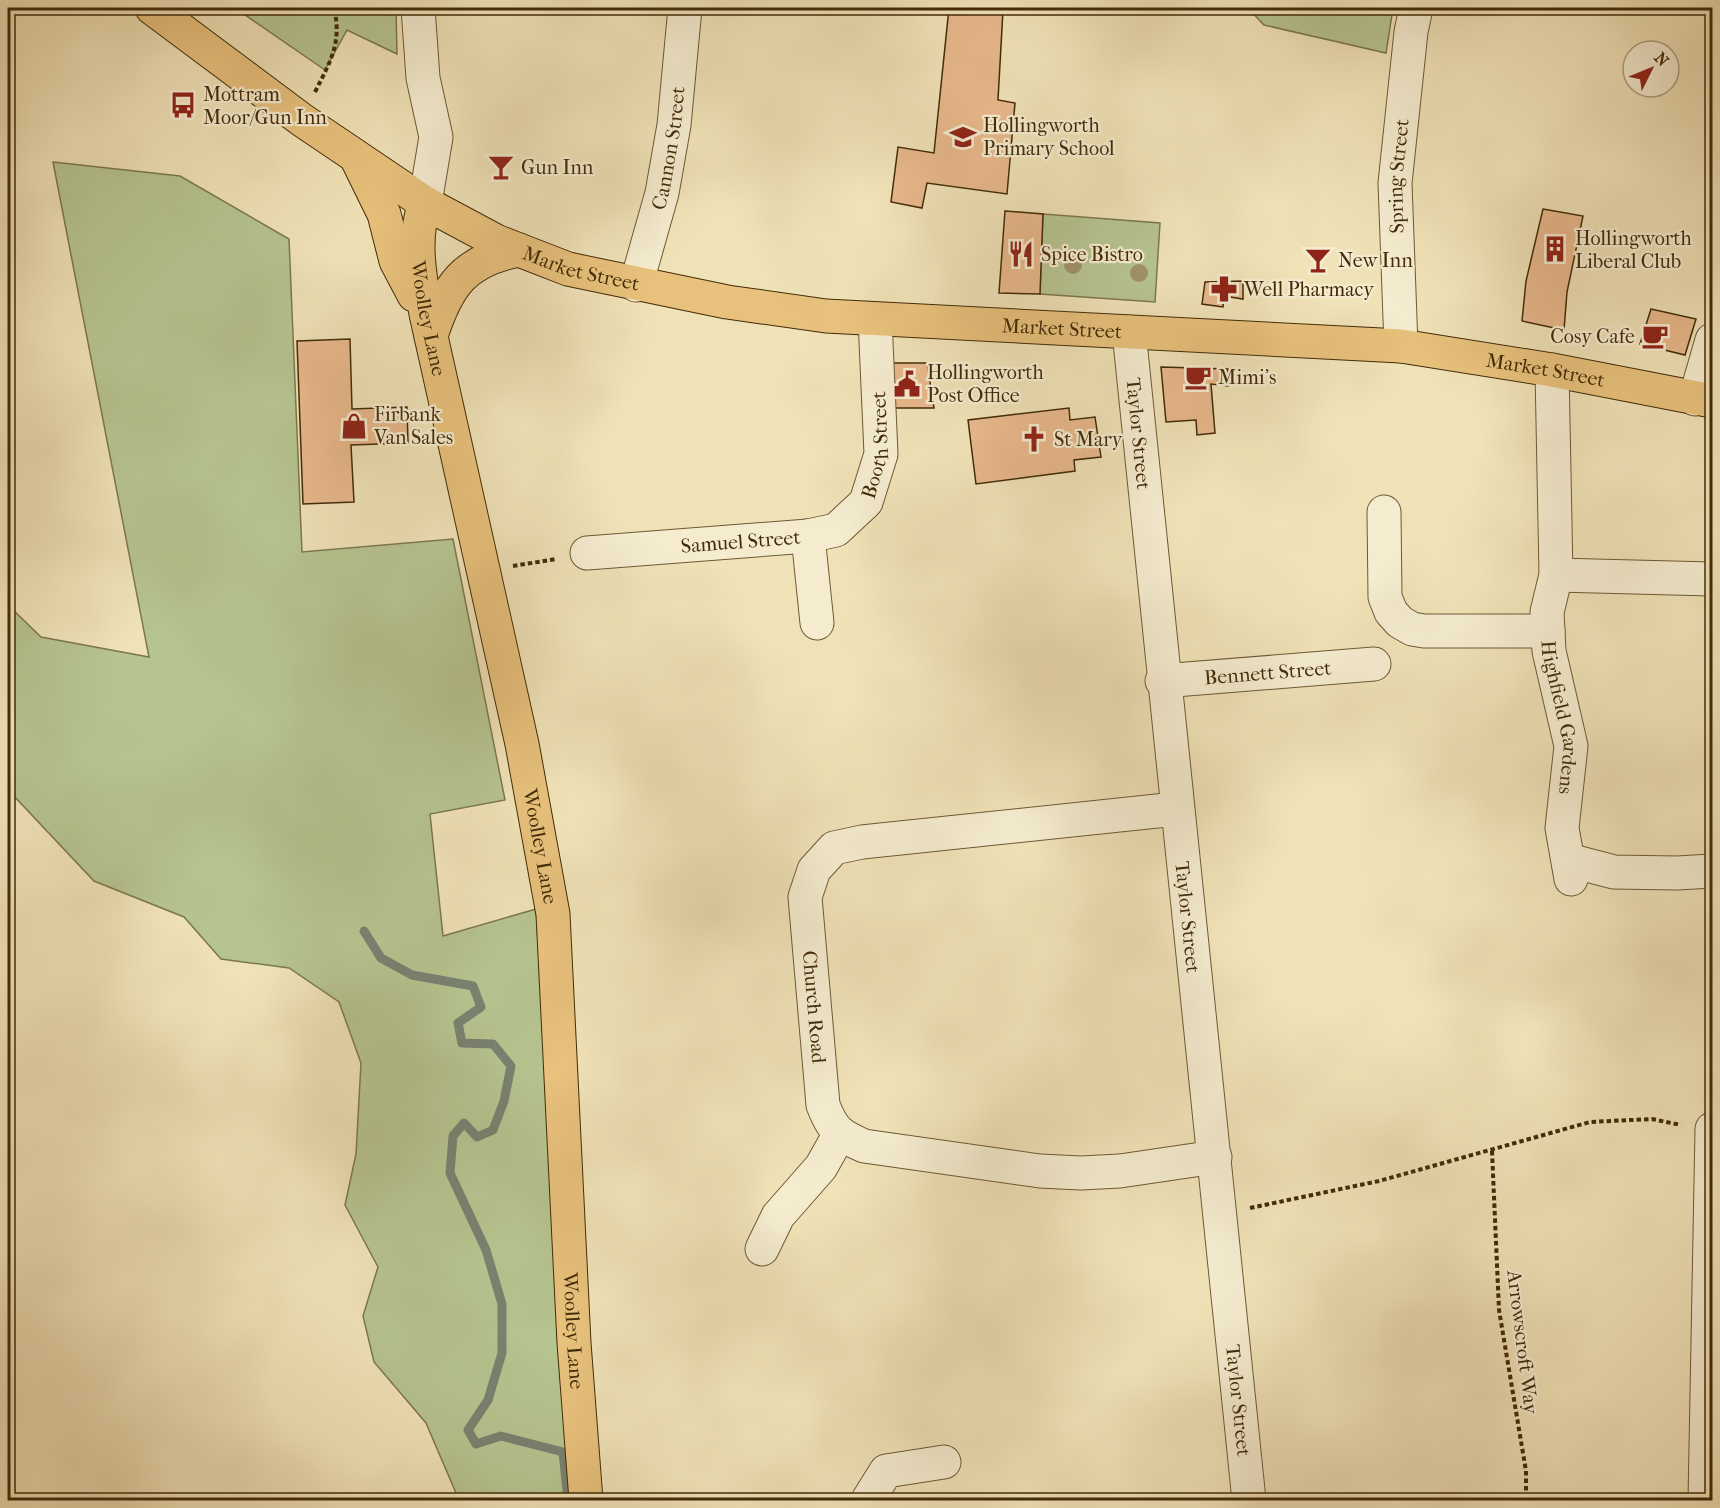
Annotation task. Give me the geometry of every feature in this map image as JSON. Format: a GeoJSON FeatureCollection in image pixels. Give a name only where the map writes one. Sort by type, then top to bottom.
{"type":"FeatureCollection","features":[{"type":"Feature","properties":{"kind":"main road","name":"Market Street"},"geometry":{"type":"LineString","coordinates":[[152,8],[302,120],[425,203],[519,250],[567,269],[727,302],[826,316],[1401,346],[1552,370],[1704,400]]}},
{"type":"Feature","properties":{"kind":"main road"},"geometry":{"type":"LineString","coordinates":[[357,159],[384,214],[396,261],[429,325]]}},
{"type":"Feature","properties":{"kind":"main road","name":"Woolley Lane"},"geometry":{"type":"LineString","coordinates":[[425,203],[418,223],[418,257],[429,325],[522,744],[553,914],[574,1343],[586,1500]]}},
{"type":"Feature","properties":{"kind":"main road"},"geometry":{"type":"LineString","coordinates":[[429,325],[441,303],[461,276],[488,259],[519,250]]}},
{"type":"Feature","properties":{"kind":"street"},"geometry":{"type":"LineString","coordinates":[[418,8],[423,78],[436,137],[425,203]]}},
{"type":"Feature","properties":{"kind":"street","name":"Cannon Street"},"geometry":{"type":"LineString","coordinates":[[636,285],[662,193],[674,125],[685,8]]}},
{"type":"Feature","properties":{"kind":"street","name":"Spring Street"},"geometry":{"type":"LineString","coordinates":[[1401,346],[1395,183],[1411,32],[1416,8]]}},
{"type":"Feature","properties":{"kind":"street","name":"Booth Street"},"geometry":{"type":"LineString","coordinates":[[808,536],[836,530],[866,502],[881,454],[875,319]]}},
{"type":"Feature","properties":{"kind":"street","name":"Taylor Street"},"geometry":{"type":"LineString","coordinates":[[1129,332],[1162,681],[1215,1157],[1249,1500]]}},
{"type":"Feature","properties":{"kind":"street"},"geometry":{"type":"LineString","coordinates":[[1704,400],[1713,340]]}},
{"type":"Feature","properties":{"kind":"street","name":"Highfield Gardens"},"geometry":{"type":"LineString","coordinates":[[1552,370],[1556,575],[1547,612],[1549,651],[1571,746],[1562,828],[1569,869],[1614,872],[1713,871]]}},
{"type":"Feature","properties":{"kind":"street"},"geometry":{"type":"LineString","coordinates":[[1384,512],[1385,597],[1387,606],[1400,622],[1424,631],[1548,631]]}},
{"type":"Feature","properties":{"kind":"street","name":"Samuel Street"},"geometry":{"type":"LineString","coordinates":[[587,553],[808,536],[817,623]]}},
{"type":"Feature","properties":{"kind":"street"},"geometry":{"type":"LineString","coordinates":[[1556,575],[1713,579]]}},
{"type":"Feature","properties":{"kind":"street","name":"Bennett Street"},"geometry":{"type":"LineString","coordinates":[[1162,681],[1374,664]]}},
{"type":"Feature","properties":{"kind":"street","name":"Church Road"},"geometry":{"type":"LineString","coordinates":[[839,1136],[829,1122],[823,1105],[805,897],[814,870],[834,848],[862,842],[1176,809]]}},
{"type":"Feature","properties":{"kind":"street"},"geometry":{"type":"LineString","coordinates":[[1704,1500],[1712,1130]]}},
{"type":"Feature","properties":{"kind":"street"},"geometry":{"type":"LineString","coordinates":[[762,1249],[778,1216],[821,1167],[839,1136],[864,1146],[1060,1172],[1120,1171],[1215,1157]]}},
{"type":"Feature","properties":{"kind":"street"},"geometry":{"type":"LineString","coordinates":[[868,1500],[886,1471],[944,1462]]}},
{"type":"Feature","properties":{"kind":"path"},"geometry":{"type":"LineString","coordinates":[[302,120],[335,52],[338,28],[334,8]]}},
{"type":"Feature","properties":{"kind":"path"},"geometry":{"type":"LineString","coordinates":[[483,571],[587,553]]}},
{"type":"Feature","properties":{"kind":"path"},"geometry":{"type":"LineString","coordinates":[[1220,1215],[1379,1181],[1590,1122],[1652,1119],[1712,1130]]}},
{"type":"Feature","properties":{"kind":"path","name":"Arrowscroft Way"},"geometry":{"type":"LineString","coordinates":[[1492,1151],[1499,1310],[1526,1471],[1526,1500]]}},
{"type":"Feature","properties":{"kind":"green space"},"geometry":{"type":"Polygon","coordinates":[[[235,8],[396,8],[397,54],[347,30],[325,70],[235,8]]]}},
{"type":"Feature","properties":{"kind":"green space"},"geometry":{"type":"Polygon","coordinates":[[[1248,8],[1393,8],[1386,53],[1264,25],[1248,8]]]}},
{"type":"Feature","properties":{"kind":"green space"},"geometry":{"type":"Polygon","coordinates":[[[53,162],[180,176],[289,239],[302,552],[453,539],[505,800],[430,814],[443,936],[536,909],[572,1500],[459,1500],[426,1423],[374,1362],[363,1316],[378,1267],[345,1205],[356,1154],[361,1063],[339,1002],[289,968],[221,959],[184,917],[94,881],[13,795],[8,777],[8,605],[41,637],[149,657],[53,162]]]}},
{"type":"Feature","properties":{"kind":"green space"},"geometry":{"type":"Polygon","coordinates":[[[1043,214],[1160,223],[1155,302],[1040,294],[1043,214]]]}},
{"type":"Feature","properties":{"kind":"building"},"geometry":{"type":"Polygon","coordinates":[[[949,8],[1005,8],[1003,10],[998,100],[1015,103],[1007,194],[927,183],[922,208],[891,202],[898,147],[934,153],[949,8]]]}},
{"type":"Feature","properties":{"kind":"building","name":"Hollingworth Liberal Club"},"geometry":{"type":"Polygon","coordinates":[[[1543,209],[1583,216],[1567,292],[1564,330],[1522,321],[1526,281],[1543,209]]]}},
{"type":"Feature","properties":{"kind":"building","name":"Spice Bistro"},"geometry":{"type":"Polygon","coordinates":[[[1005,211],[1043,214],[1040,294],[999,293],[1005,211]]]}},
{"type":"Feature","properties":{"kind":"building","name":"Well Pharmacy"},"geometry":{"type":"Polygon","coordinates":[[[1243,281],[1243,299],[1224,296],[1223,307],[1202,304],[1205,282],[1243,281]]]}},
{"type":"Feature","properties":{"kind":"building"},"geometry":{"type":"Polygon","coordinates":[[[1651,309],[1696,319],[1685,355],[1640,344],[1651,309]]]}},
{"type":"Feature","properties":{"kind":"building","name":"Firbank Van Sales"},"geometry":{"type":"Polygon","coordinates":[[[350,339],[352,409],[407,407],[408,443],[351,445],[354,502],[303,504],[297,341],[350,339]]]}},
{"type":"Feature","properties":{"kind":"building"},"geometry":{"type":"Polygon","coordinates":[[[882,363],[927,363],[934,408],[883,408],[882,363]]]}},
{"type":"Feature","properties":{"kind":"building"},"geometry":{"type":"Polygon","coordinates":[[[1161,367],[1228,369],[1228,386],[1211,384],[1215,433],[1197,435],[1196,420],[1166,422],[1161,367]]]}},
{"type":"Feature","properties":{"kind":"building","name":"St Mary"},"geometry":{"type":"Polygon","coordinates":[[[1069,408],[1070,420],[1095,417],[1101,457],[1074,460],[1075,471],[976,484],[968,420],[1069,408]]]}},
{"type":"Feature","properties":{"kind":"waterway"},"geometry":{"type":"LineString","coordinates":[[364,931],[381,958],[412,975],[473,986],[481,1007],[458,1023],[462,1043],[493,1044],[511,1066],[504,1101],[493,1130],[477,1137],[464,1123],[453,1136],[450,1173],[486,1250],[502,1304],[502,1353],[488,1400],[468,1430],[476,1444],[501,1436],[563,1452],[568,1500]]}},
{"type":"Feature","properties":{"kind":"place","name":"Mottram Moor/Gun Inn"},"geometry":{"type":"Point","coordinates":[183,105]}},
{"type":"Feature","properties":{"kind":"place","name":"Hollingworth Primary School"},"geometry":{"type":"Point","coordinates":[963,137]}},
{"type":"Feature","properties":{"kind":"place","name":"Gun Inn"},"geometry":{"type":"Point","coordinates":[501,167]}},
{"type":"Feature","properties":{"kind":"place","name":"Hollingworth Liberal Club"},"geometry":{"type":"Point","coordinates":[1555,249]}},
{"type":"Feature","properties":{"kind":"place","name":"Spice Bistro"},"geometry":{"type":"Point","coordinates":[1021,254]}},
{"type":"Feature","properties":{"kind":"place","name":"New Inn"},"geometry":{"type":"Point","coordinates":[1318,260]}},
{"type":"Feature","properties":{"kind":"place","name":"Well Pharmacy"},"geometry":{"type":"Point","coordinates":[1224,289]}},
{"type":"Feature","properties":{"kind":"place","name":"Cosy Cafe"},"geometry":{"type":"Point","coordinates":[1655,336]}},
{"type":"Feature","properties":{"kind":"place","name":"Mimi's"},"geometry":{"type":"Point","coordinates":[1198,377]}},
{"type":"Feature","properties":{"kind":"place","name":"Hollingworth Post Office"},"geometry":{"type":"Point","coordinates":[907,384]}},
{"type":"Feature","properties":{"kind":"place","name":"Firbank Van Sales"},"geometry":{"type":"Point","coordinates":[354,426]}},
{"type":"Feature","properties":{"kind":"place","name":"St Mary"},"geometry":{"type":"Point","coordinates":[1034,439]}}]}
